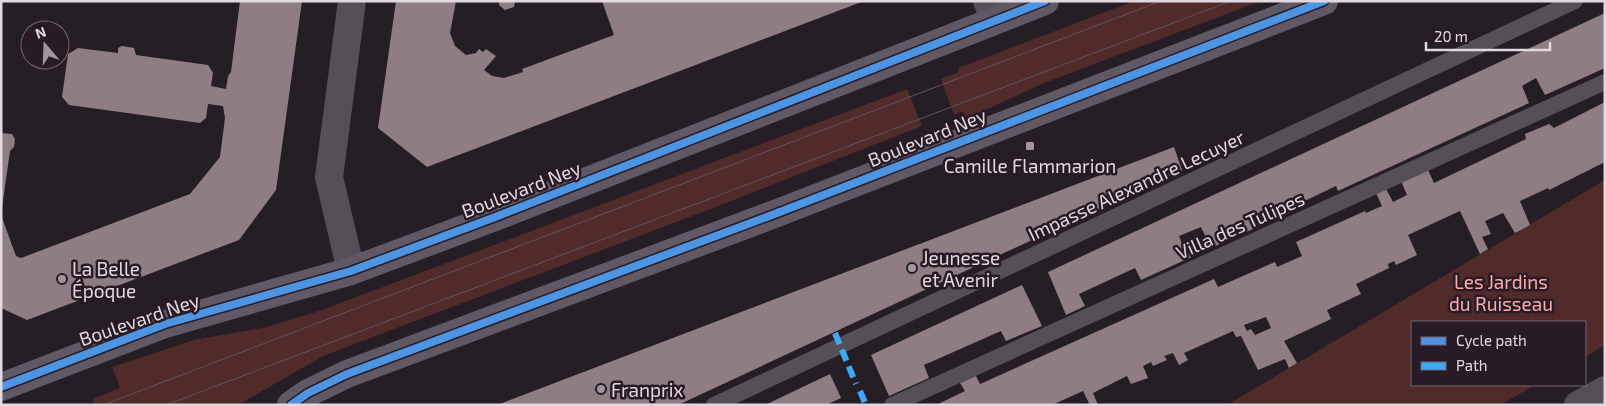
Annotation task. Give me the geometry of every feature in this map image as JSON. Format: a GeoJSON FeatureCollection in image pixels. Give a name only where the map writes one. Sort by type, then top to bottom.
{"type":"FeatureCollection","features":[{"type":"Feature","properties":{"kind":"main road","name":"Boulevard Ney"},"geometry":{"type":"LineString","coordinates":[[1,387],[165,324],[350,271],[517,209],[991,11],[1046,1]]}},
{"type":"Feature","properties":{"kind":"main road","name":"Boulevard Ney"},"geometry":{"type":"LineString","coordinates":[[291,405],[308,393],[347,374],[772,215],[1324,1]]}},
{"type":"Feature","properties":{"kind":"street"},"geometry":{"type":"LineString","coordinates":[[350,271],[329,176],[352,1]]}},
{"type":"Feature","properties":{"kind":"street"},"geometry":{"type":"LineString","coordinates":[[1578,405],[1605,390]]}},
{"type":"Feature","properties":{"kind":"lane","name":"Impasse Alexandre Lecuyer"},"geometry":{"type":"LineString","coordinates":[[714,405],[1575,1]]}},
{"type":"Feature","properties":{"kind":"lane","name":"Villa des Tulipes"},"geometry":{"type":"LineString","coordinates":[[892,405],[1605,82]]}},
{"type":"Feature","properties":{"kind":"green space"},"geometry":{"type":"Polygon","coordinates":[[[1134,1],[1261,1],[1044,83],[966,119],[963,111],[954,115],[941,79],[959,72],[958,68],[1134,1]]]}},
{"type":"Feature","properties":{"kind":"green space"},"geometry":{"type":"Polygon","coordinates":[[[907,89],[922,126],[708,210],[323,356],[238,405],[95,405],[93,399],[120,388],[112,367],[194,340],[267,327],[322,310],[907,89]]]}},
{"type":"Feature","properties":{"kind":"green space","name":"Les Jardins du Ruisseau"},"geometry":{"type":"Polygon","coordinates":[[[1605,180],[1605,345],[1586,356],[1586,321],[1411,321],[1411,386],[1533,386],[1500,405],[1227,405],[1605,180]]]}},
{"type":"Feature","properties":{"kind":"building"},"geometry":{"type":"Polygon","coordinates":[[[240,1],[302,1],[276,190],[239,240],[27,320],[1,308],[1,215],[16,256],[21,258],[190,194],[220,157],[225,118],[223,106],[208,104],[206,118],[200,123],[69,105],[62,97],[66,70],[70,70],[70,53],[78,48],[118,53],[118,48],[122,46],[134,48],[136,55],[208,65],[213,73],[211,86],[226,89],[228,76],[231,72],[240,1]]]}},
{"type":"Feature","properties":{"kind":"building"},"geometry":{"type":"Polygon","coordinates":[[[396,1],[456,1],[450,33],[455,46],[466,55],[476,53],[479,49],[483,52],[486,49],[496,56],[484,70],[492,76],[504,78],[523,72],[522,69],[614,35],[602,1],[864,1],[427,167],[378,128],[396,1]]]}},
{"type":"Feature","properties":{"kind":"building"},"geometry":{"type":"Polygon","coordinates":[[[499,1],[515,1],[514,7],[505,10],[499,5],[499,1]]]}},
{"type":"Feature","properties":{"kind":"building"},"geometry":{"type":"Polygon","coordinates":[[[1605,13],[1605,68],[1545,95],[1536,78],[1522,86],[1529,103],[1338,191],[1336,186],[1288,209],[1290,212],[1211,248],[1201,227],[1179,236],[1185,251],[1193,247],[1196,255],[1141,280],[1135,268],[1079,294],[1085,306],[1066,315],[1048,272],[1605,13]]]}},
{"type":"Feature","properties":{"kind":"building"},"geometry":{"type":"Polygon","coordinates":[[[1605,102],[1605,162],[1549,190],[1548,188],[1520,201],[1530,225],[1515,233],[1503,213],[1485,221],[1491,234],[1482,237],[1488,249],[1480,254],[1460,211],[1408,235],[1417,255],[1396,265],[1394,261],[1388,264],[1389,268],[1356,284],[1361,294],[1327,310],[1331,319],[1284,341],[1297,363],[1289,368],[1285,359],[1258,370],[1241,336],[1236,337],[1233,331],[1184,353],[1188,360],[1179,365],[1173,353],[1164,356],[1167,360],[1153,366],[1151,362],[1143,366],[1148,378],[1131,384],[1127,376],[1093,393],[1098,405],[1087,405],[1089,403],[1083,391],[1052,405],[936,405],[965,391],[960,383],[976,376],[980,384],[1214,279],[1218,287],[1275,262],[1277,267],[1302,256],[1296,242],[1365,211],[1366,213],[1382,206],[1376,193],[1386,189],[1393,202],[1407,195],[1401,181],[1428,170],[1434,183],[1526,139],[1525,134],[1549,124],[1554,128],[1605,102]],[[1266,317],[1244,325],[1247,331],[1251,329],[1255,335],[1271,328],[1266,317]]]}},
{"type":"Feature","properties":{"kind":"building"},"geometry":{"type":"Polygon","coordinates":[[[1,133],[12,134],[15,139],[14,147],[10,151],[2,208],[1,133]]]}},
{"type":"Feature","properties":{"kind":"building"},"geometry":{"type":"Polygon","coordinates":[[[1174,147],[1182,170],[678,405],[497,405],[1174,147]]]}},
{"type":"Feature","properties":{"kind":"building"},"geometry":{"type":"Polygon","coordinates":[[[1022,285],[1042,326],[1006,341],[1001,331],[924,365],[929,378],[889,396],[871,355],[1022,285]]]}},
{"type":"Feature","properties":{"kind":"building"},"geometry":{"type":"Polygon","coordinates":[[[830,374],[841,398],[826,405],[765,405],[830,374]]]}},
{"type":"Feature","properties":{"kind":"tram line"},"geometry":{"type":"LineString","coordinates":[[103,405],[1161,1]]}},
{"type":"Feature","properties":{"kind":"tram line"},"geometry":{"type":"LineString","coordinates":[[166,405],[1231,1]]}},
{"type":"Feature","properties":{"kind":"marked path"},"geometry":{"type":"LineString","coordinates":[[835,333],[856,384]]}},
{"type":"Feature","properties":{"kind":"marked path"},"geometry":{"type":"LineString","coordinates":[[860,391],[866,405]]}},
{"type":"Feature","properties":{"kind":"cycle path"},"geometry":{"type":"LineString","coordinates":[[1,387],[165,324],[351,271],[498,216],[1045,1]]}},
{"type":"Feature","properties":{"kind":"cycle path"},"geometry":{"type":"LineString","coordinates":[[291,405],[308,393],[347,374],[772,215],[1324,1]]}},
{"type":"Feature","properties":{"kind":"place","name":"Camille Flammarion"},"geometry":{"type":"Point","coordinates":[1030,146]}},
{"type":"Feature","properties":{"kind":"place","name":"Jeunesse et Avenir"},"geometry":{"type":"Point","coordinates":[912,268]}},
{"type":"Feature","properties":{"kind":"place","name":"La Belle Époque"},"geometry":{"type":"Point","coordinates":[62,279]}},
{"type":"Feature","properties":{"kind":"place","name":"Franprix"},"geometry":{"type":"Point","coordinates":[601,389]}}]}
